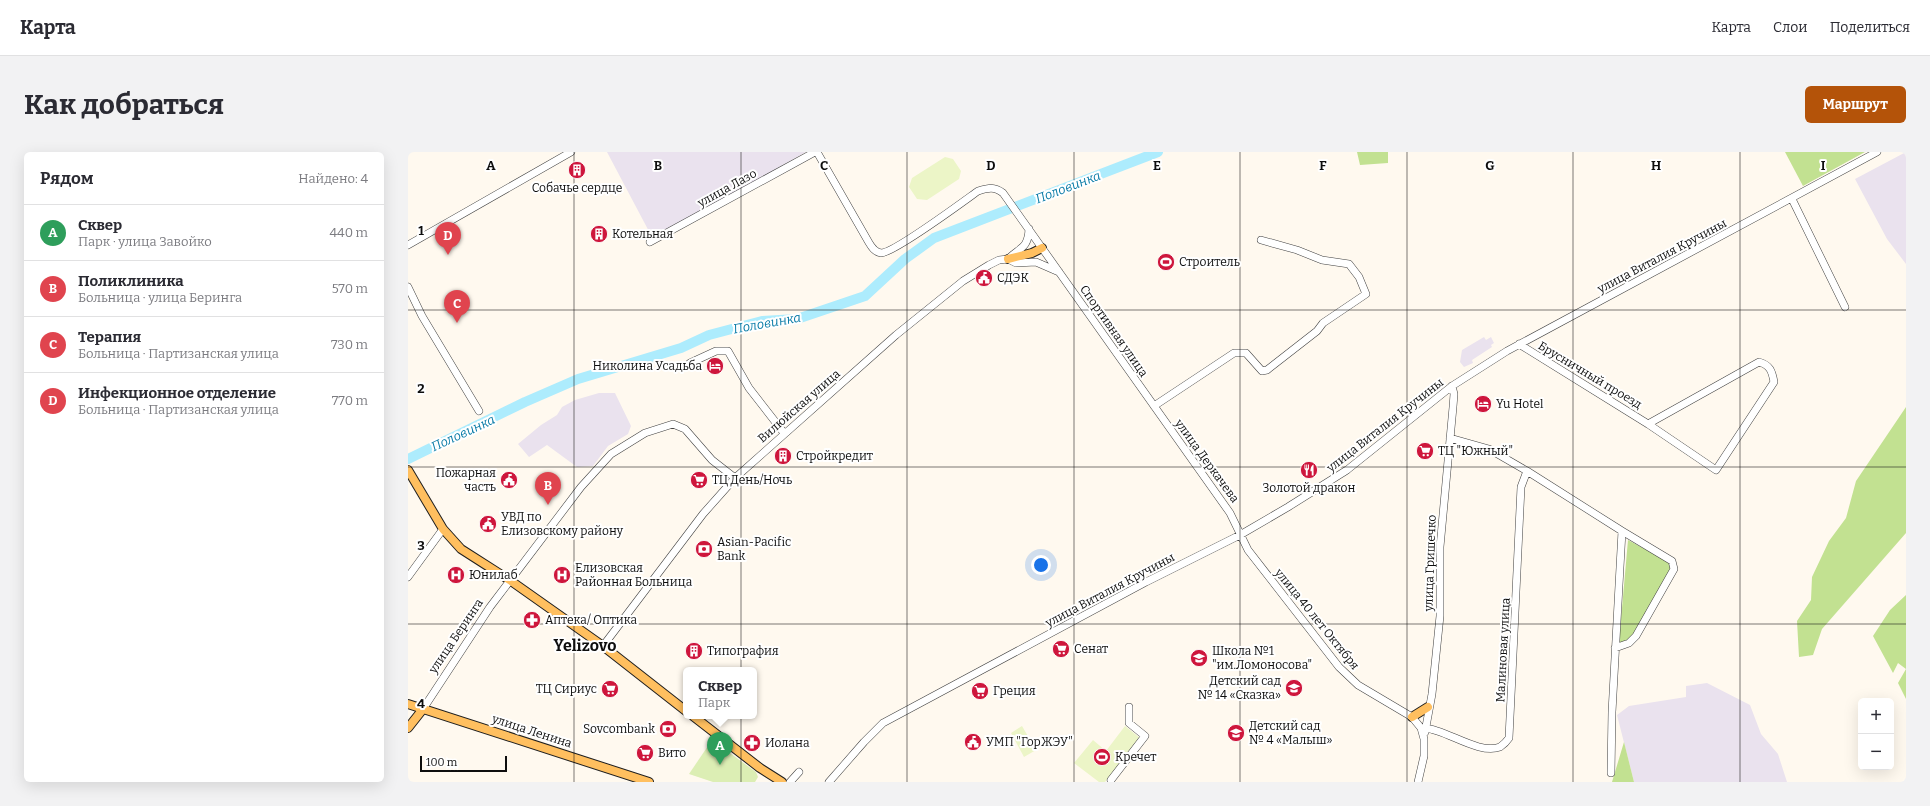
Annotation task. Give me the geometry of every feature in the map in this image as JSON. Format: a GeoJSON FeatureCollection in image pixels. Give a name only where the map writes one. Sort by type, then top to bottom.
{"type":"FeatureCollection","features":[{"type":"Feature","properties":{"kind":"main road"},"geometry":{"type":"LineString","coordinates":[[1008,259],[1032,253],[1042,248]]}},
{"type":"Feature","properties":{"kind":"main road"},"geometry":{"type":"LineString","coordinates":[[410,473],[443,529],[461,549],[511,581],[603,646],[683,709]]}},
{"type":"Feature","properties":{"kind":"main road","name":"улица Ленина"},"geometry":{"type":"LineString","coordinates":[[408,704],[649,782]]}},
{"type":"Feature","properties":{"kind":"main road"},"geometry":{"type":"LineString","coordinates":[[1412,717],[1428,707]]}},
{"type":"Feature","properties":{"kind":"main road","name":"улица Беринга"},"geometry":{"type":"LineString","coordinates":[[408,728],[423,709]]}},
{"type":"Feature","properties":{"kind":"main road"},"geometry":{"type":"LineString","coordinates":[[697,719],[760,768],[782,782]]}},
{"type":"Feature","properties":{"kind":"main road"},"geometry":{"type":"LineString","coordinates":[[760,768],[774,782]]}},
{"type":"Feature","properties":{"kind":"street"},"geometry":{"type":"LineString","coordinates":[[408,245],[562,154],[571,152]]}},
{"type":"Feature","properties":{"kind":"street","name":"Спортивная улица"},"geometry":{"type":"LineString","coordinates":[[816,152],[868,241],[877,252],[886,252],[903,243],[978,191],[991,187],[997,188],[1008,200],[1152,405]]}},
{"type":"Feature","properties":{"kind":"street","name":"улица Лазо"},"geometry":{"type":"LineString","coordinates":[[650,242],[816,152]]}},
{"type":"Feature","properties":{"kind":"street","name":"улица Виталия Кручины"},"geometry":{"type":"LineString","coordinates":[[831,780],[864,742],[883,723],[1141,585],[1240,535],[1348,470],[1452,386],[1519,344],[1792,199],[1877,152]]}},
{"type":"Feature","properties":{"kind":"street"},"geometry":{"type":"LineString","coordinates":[[1792,199],[1845,307]]}},
{"type":"Feature","properties":{"kind":"street"},"geometry":{"type":"LineString","coordinates":[[1008,259],[1023,249],[1028,240],[1028,228]]}},
{"type":"Feature","properties":{"kind":"street"},"geometry":{"type":"LineString","coordinates":[[1152,405],[1234,353],[1246,353],[1262,371],[1267,370],[1318,332],[1323,323],[1366,294],[1359,277],[1349,264],[1322,260],[1297,250],[1261,240]]}},
{"type":"Feature","properties":{"kind":"street","name":"Вилюйская улица"},"geometry":{"type":"LineString","coordinates":[[603,646],[703,514],[735,478],[896,335],[963,281],[989,265],[1008,259],[1016,263],[1027,261],[1040,263],[1059,272]]}},
{"type":"Feature","properties":{"kind":"street"},"geometry":{"type":"LineString","coordinates":[[408,287],[422,316],[479,411]]}},
{"type":"Feature","properties":{"kind":"street","name":"Брусничный проезд"},"geometry":{"type":"LineString","coordinates":[[1519,344],[1648,424],[1716,470],[1774,382],[1772,372],[1766,364],[1759,362],[1648,424]]}},
{"type":"Feature","properties":{"kind":"street"},"geometry":{"type":"LineString","coordinates":[[690,363],[716,351],[728,351],[749,388],[784,433]]}},
{"type":"Feature","properties":{"kind":"street","name":"улица Гришечко"},"geometry":{"type":"LineString","coordinates":[[1424,739],[1428,707],[1432,694],[1440,616],[1440,547],[1454,394],[1452,386]]}},
{"type":"Feature","properties":{"kind":"street","name":"улица Деркачева"},"geometry":{"type":"LineString","coordinates":[[1152,405],[1230,513],[1240,535]]}},
{"type":"Feature","properties":{"kind":"street","name":"улица Беринга"},"geometry":{"type":"LineString","coordinates":[[423,709],[486,613],[581,487],[600,464],[617,451],[645,433],[665,425],[673,424],[680,426],[697,441],[712,460],[735,478]]}},
{"type":"Feature","properties":{"kind":"street"},"geometry":{"type":"LineString","coordinates":[[1450,438],[1489,449],[1672,561],[1674,569],[1636,636],[1629,643],[1615,648]]}},
{"type":"Feature","properties":{"kind":"street","name":"Малиновая улица"},"geometry":{"type":"LineString","coordinates":[[1425,728],[1435,729],[1450,736],[1488,749],[1501,747],[1509,738],[1522,487],[1527,471]]}},
{"type":"Feature","properties":{"kind":"street"},"geometry":{"type":"LineString","coordinates":[[408,577],[443,529]]}},
{"type":"Feature","properties":{"kind":"street"},"geometry":{"type":"LineString","coordinates":[[1611,773],[1615,648],[1622,531]]}},
{"type":"Feature","properties":{"kind":"street","name":"улица 40 лет Октября"},"geometry":{"type":"LineString","coordinates":[[1240,535],[1248,550],[1339,667],[1358,685],[1412,717],[1421,728],[1424,739],[1424,756],[1418,782]]}},
{"type":"Feature","properties":{"kind":"street"},"geometry":{"type":"LineString","coordinates":[[1110,780],[1145,736],[1129,723],[1129,707]]}},
{"type":"Feature","properties":{"kind":"street"},"geometry":{"type":"LineString","coordinates":[[790,782],[799,772]]}},
{"type":"Feature","properties":{"kind":"shaded area"},"geometry":{"type":"Polygon","coordinates":[[[607,152],[806,152],[653,239],[607,152]]]}},
{"type":"Feature","properties":{"kind":"shaded area"},"geometry":{"type":"Polygon","coordinates":[[[1906,152],[1906,264],[1887,239],[1855,179],[1906,152]]]}},
{"type":"Feature","properties":{"kind":"shaded area"},"geometry":{"type":"Polygon","coordinates":[[[1484,337],[1486,340],[1491,337],[1494,343],[1491,345],[1492,347],[1472,360],[1473,363],[1464,367],[1460,362],[1462,350],[1484,337]]]}},
{"type":"Feature","properties":{"kind":"shaded area"},"geometry":{"type":"Polygon","coordinates":[[[599,393],[615,393],[631,426],[628,434],[608,446],[593,466],[577,467],[547,445],[529,457],[518,444],[541,425],[557,415],[562,407],[575,400],[599,393]]]}},
{"type":"Feature","properties":{"kind":"shaded area"},"geometry":{"type":"Polygon","coordinates":[[[1707,683],[1750,705],[1761,734],[1778,754],[1787,782],[1634,782],[1617,715],[1629,706],[1686,697],[1686,686],[1707,683]]]}},
{"type":"Feature","properties":{"kind":"green space"},"geometry":{"type":"Polygon","coordinates":[[[1357,152],[1388,152],[1388,163],[1360,165],[1357,152]]]}},
{"type":"Feature","properties":{"kind":"green space"},"geometry":{"type":"Polygon","coordinates":[[[1785,152],[1865,152],[1803,186],[1785,152]]]}},
{"type":"Feature","properties":{"kind":"green space"},"geometry":{"type":"Polygon","coordinates":[[[945,157],[953,159],[961,171],[959,179],[927,200],[917,199],[909,187],[912,178],[945,157]]]}},
{"type":"Feature","properties":{"kind":"green space"},"geometry":{"type":"Polygon","coordinates":[[[1906,407],[1906,533],[1822,629],[1813,655],[1799,657],[1797,621],[1811,600],[1812,577],[1829,541],[1846,518],[1856,481],[1906,407]]]}},
{"type":"Feature","properties":{"kind":"green space"},"geometry":{"type":"Polygon","coordinates":[[[1628,540],[1669,562],[1671,569],[1635,633],[1627,642],[1619,642],[1628,540]]]}},
{"type":"Feature","properties":{"kind":"green space"},"geometry":{"type":"Polygon","coordinates":[[[1906,595],[1906,669],[1898,663],[1893,673],[1873,636],[1890,610],[1906,595]]]}},
{"type":"Feature","properties":{"kind":"green space"},"geometry":{"type":"Polygon","coordinates":[[[1906,669],[1906,699],[1898,683],[1906,669]]]}},
{"type":"Feature","properties":{"kind":"green space"},"geometry":{"type":"Polygon","coordinates":[[[1022,726],[1036,750],[1024,757],[1011,733],[1022,726]]]}},
{"type":"Feature","properties":{"kind":"green space","name":"Кречет"},"geometry":{"type":"Polygon","coordinates":[[[1125,726],[1140,738],[1105,782],[1099,782],[1074,763],[1093,740],[1106,751],[1125,726]]]}},
{"type":"Feature","properties":{"kind":"green space"},"geometry":{"type":"Polygon","coordinates":[[[712,740],[756,772],[758,777],[755,782],[713,782],[689,774],[712,740]]]}},
{"type":"Feature","properties":{"kind":"green space"},"geometry":{"type":"Polygon","coordinates":[[[1624,742],[1634,782],[1612,782],[1624,742]]]}},
{"type":"Feature","properties":{"kind":"waterway","name":"Половинка"},"geometry":{"type":"LineString","coordinates":[[408,459],[525,402],[578,379],[681,348],[709,335],[762,321],[797,319],[865,296],[905,259],[934,238],[1158,152]]}},
{"type":"Feature","properties":{"kind":"place","name":"Собачье сердце"},"geometry":{"type":"Point","coordinates":[577,170]}},
{"type":"Feature","properties":{"kind":"place","name":"Котельная"},"geometry":{"type":"Point","coordinates":[599,234]}},
{"type":"Feature","properties":{"kind":"place","name":"Инфекционное отделение"},"geometry":{"type":"Point","coordinates":[448,255]}},
{"type":"Feature","properties":{"kind":"place","name":"Строитель"},"geometry":{"type":"Point","coordinates":[1166,262]}},
{"type":"Feature","properties":{"kind":"place","name":"СДЭК"},"geometry":{"type":"Point","coordinates":[984,278]}},
{"type":"Feature","properties":{"kind":"place","name":"Терапия"},"geometry":{"type":"Point","coordinates":[457,323]}},
{"type":"Feature","properties":{"kind":"place","name":"Николина Усадьба"},"geometry":{"type":"Point","coordinates":[715,366]}},
{"type":"Feature","properties":{"kind":"place","name":"Yu Hotel"},"geometry":{"type":"Point","coordinates":[1483,404]}},
{"type":"Feature","properties":{"kind":"place","name":"ТЦ \"Южный\""},"geometry":{"type":"Point","coordinates":[1425,451]}},
{"type":"Feature","properties":{"kind":"place","name":"Стройкредит"},"geometry":{"type":"Point","coordinates":[783,456]}},
{"type":"Feature","properties":{"kind":"place","name":"Золотой дракон"},"geometry":{"type":"Point","coordinates":[1309,470]}},
{"type":"Feature","properties":{"kind":"place","name":"Пожарная часть"},"geometry":{"type":"Point","coordinates":[509,480]}},
{"type":"Feature","properties":{"kind":"place","name":"ТЦ День/Ночь"},"geometry":{"type":"Point","coordinates":[699,480]}},
{"type":"Feature","properties":{"kind":"place","name":"Поликлиника"},"geometry":{"type":"Point","coordinates":[548,505]}},
{"type":"Feature","properties":{"kind":"place","name":"УВД по Елизовскому району"},"geometry":{"type":"Point","coordinates":[488,524]}},
{"type":"Feature","properties":{"kind":"place","name":"Asian-Pacific Bank"},"geometry":{"type":"Point","coordinates":[704,549]}},
{"type":"Feature","properties":{"kind":"place","name":"Юнилаб"},"geometry":{"type":"Point","coordinates":[456,575]}},
{"type":"Feature","properties":{"kind":"place","name":"Елизовская Районная Больница"},"geometry":{"type":"Point","coordinates":[562,575]}},
{"type":"Feature","properties":{"kind":"place","name":"Аптека/ Оптика"},"geometry":{"type":"Point","coordinates":[532,620]}},
{"type":"Feature","properties":{"kind":"place","name":"Сенат"},"geometry":{"type":"Point","coordinates":[1061,649]}},
{"type":"Feature","properties":{"kind":"place","name":"Типография"},"geometry":{"type":"Point","coordinates":[694,651]}},
{"type":"Feature","properties":{"kind":"place","name":"Школа №1 \"им.Ломоносова\""},"geometry":{"type":"Point","coordinates":[1199,658]}},
{"type":"Feature","properties":{"kind":"place","name":"Детский сад № 14 «Сказка»"},"geometry":{"type":"Point","coordinates":[1294,688]}},
{"type":"Feature","properties":{"kind":"place","name":"ТЦ Сириус"},"geometry":{"type":"Point","coordinates":[610,689]}},
{"type":"Feature","properties":{"kind":"place","name":"Греция"},"geometry":{"type":"Point","coordinates":[980,691]}},
{"type":"Feature","properties":{"kind":"place","name":"Sovcombank"},"geometry":{"type":"Point","coordinates":[668,729]}},
{"type":"Feature","properties":{"kind":"place","name":"Детский сад № 4 «Малыш»"},"geometry":{"type":"Point","coordinates":[1236,733]}},
{"type":"Feature","properties":{"kind":"place","name":"УМП \"ГорЖЭУ\""},"geometry":{"type":"Point","coordinates":[973,742]}},
{"type":"Feature","properties":{"kind":"place","name":"Иолана"},"geometry":{"type":"Point","coordinates":[752,743]}},
{"type":"Feature","properties":{"kind":"place","name":"Вито"},"geometry":{"type":"Point","coordinates":[645,753]}},
{"type":"Feature","properties":{"kind":"place","name":"Кречет"},"geometry":{"type":"Point","coordinates":[1102,757]}},
{"type":"Feature","properties":{"kind":"place","name":"Сквер"},"geometry":{"type":"Point","coordinates":[720,765]}},
{"type":"Feature","properties":{"kind":"district","name":"Yelizovo"},"geometry":{"type":"Point","coordinates":[585,645]}}]}
